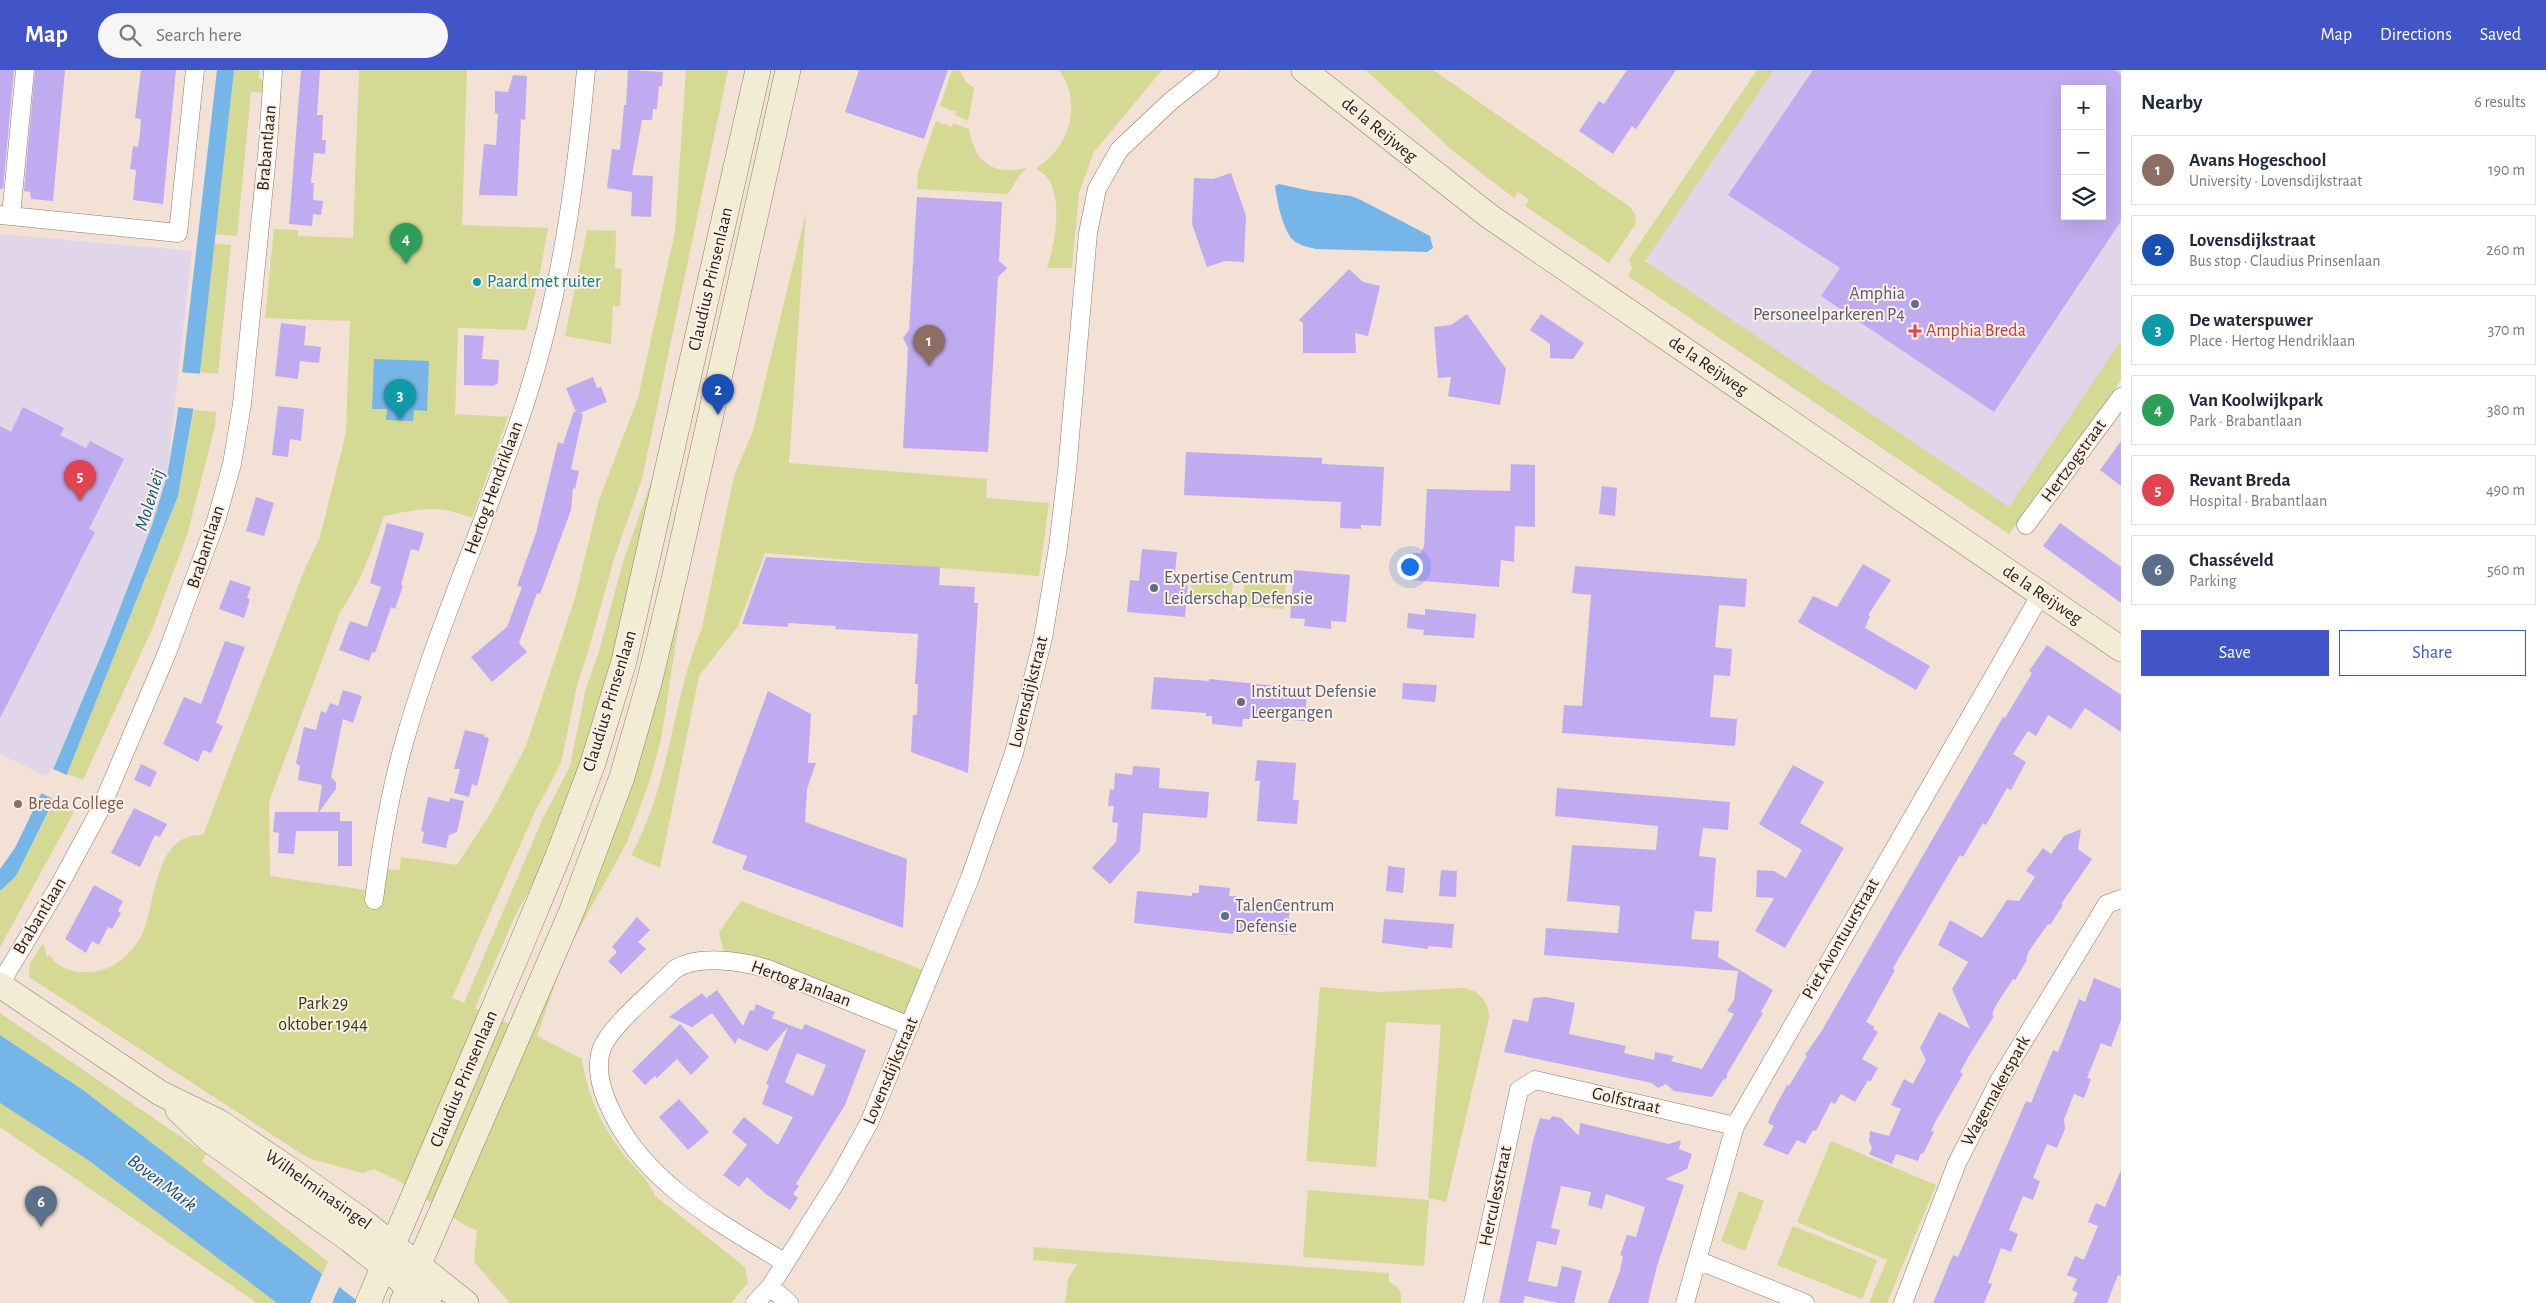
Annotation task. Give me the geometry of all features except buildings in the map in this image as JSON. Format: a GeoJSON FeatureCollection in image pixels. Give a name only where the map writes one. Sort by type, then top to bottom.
{"type":"FeatureCollection","features":[{"type":"Feature","properties":{"kind":"main road","name":"Claudius Prinsenlaan"},"geometry":{"type":"LineString","coordinates":[[369,1301],[558,856],[592,763],[621,670],[758,70]]}},
{"type":"Feature","properties":{"kind":"main road","name":"Claudius Prinsenlaan"},"geometry":{"type":"LineString","coordinates":[[410,1285],[571,913],[622,777],[649,683],[677,565],[788,70]]}},
{"type":"Feature","properties":{"kind":"main road","name":"de la Reijweg"},"geometry":{"type":"LineString","coordinates":[[1304,70],[1489,216],[2121,649]]}},
{"type":"Feature","properties":{"kind":"main road","name":"Wilhelminasingel"},"geometry":{"type":"LineString","coordinates":[[0,984],[160,1093],[208,1139],[388,1256],[410,1285],[430,1303]]}},
{"type":"Feature","properties":{"kind":"main road","name":"Wilhelminasingel"},"geometry":{"type":"LineString","coordinates":[[410,1285],[466,1303]]}},
{"type":"Feature","properties":{"kind":"street"},"geometry":{"type":"LineString","coordinates":[[25,70],[6,215],[178,233],[195,70]]}},
{"type":"Feature","properties":{"kind":"street","name":"Brabantlaan"},"geometry":{"type":"LineString","coordinates":[[0,984],[60,884],[101,808],[168,653],[216,521],[232,464],[242,404],[268,146],[273,70]]}},
{"type":"Feature","properties":{"kind":"street","name":"Hertog Hendriklaan"},"geometry":{"type":"LineString","coordinates":[[374,900],[386,816],[404,742],[527,397],[550,313],[569,213],[586,70]]}},
{"type":"Feature","properties":{"kind":"street","name":"Lovensdijkstraat"},"geometry":{"type":"LineString","coordinates":[[755,1303],[770,1286],[860,1141],[910,1026],[970,878],[1005,781],[1022,725],[1040,653],[1063,507],[1088,233],[1097,189],[1119,150],[1172,101],[1210,70]]}},
{"type":"Feature","properties":{"kind":"street","name":"Hertzogstraat"},"geometry":{"type":"LineString","coordinates":[[2026,526],[2121,397]]}},
{"type":"Feature","properties":{"kind":"street","name":"Piet Avontuurstraat"},"geometry":{"type":"LineString","coordinates":[[1684,1303],[1698,1260],[1735,1126],[2041,594]]}},
{"type":"Feature","properties":{"kind":"street","name":"Wagemakerspark"},"geometry":{"type":"LineString","coordinates":[[1902,1303],[1957,1163],[1999,1081],[2107,904],[2121,899]]}},
{"type":"Feature","properties":{"kind":"street","name":"Hertog Janlaan"},"geometry":{"type":"LineString","coordinates":[[784,1262],[689,1203],[641,1156],[619,1126],[605,1099],[599,1071],[603,1046],[616,1029],[674,970],[685,963],[697,961],[745,963],[768,969],[910,1026]]}},
{"type":"Feature","properties":{"kind":"street","name":"Golfstraat"},"geometry":{"type":"LineString","coordinates":[[1519,1090],[1535,1080],[1735,1126]]}},
{"type":"Feature","properties":{"kind":"street","name":"Herculesstraat"},"geometry":{"type":"LineString","coordinates":[[1473,1303],[1519,1090]]}},
{"type":"Feature","properties":{"kind":"street"},"geometry":{"type":"LineString","coordinates":[[1698,1260],[1805,1303]]}},
{"type":"Feature","properties":{"kind":"street"},"geometry":{"type":"LineString","coordinates":[[770,1286],[789,1303]]}},
{"type":"Feature","properties":{"kind":"shaded area","name":"Amphia Breda"},"geometry":{"type":"Polygon","coordinates":[[[1758,70],[2121,70],[2121,380],[2009,534],[1637,282],[1651,263],[1635,252],[1758,70]]]}},
{"type":"Feature","properties":{"kind":"shaded area"},"geometry":{"type":"Polygon","coordinates":[[[0,234],[192,251],[167,476],[152,525],[106,644],[49,778],[0,754],[0,234]]]}},
{"type":"Feature","properties":{"kind":"green space"},"geometry":{"type":"Polygon","coordinates":[[[234,70],[259,70],[259,79],[265,80],[264,93],[251,92],[237,236],[214,234],[234,70]]]}},
{"type":"Feature","properties":{"kind":"green space","name":"Park 29 oktober 1944"},"geometry":{"type":"Polygon","coordinates":[[[359,70],[467,70],[462,225],[548,228],[540,273],[526,330],[458,328],[455,414],[508,417],[472,518],[438,509],[408,511],[384,516],[360,577],[340,612],[269,801],[270,876],[379,892],[382,869],[400,870],[401,857],[457,865],[491,813],[526,746],[575,598],[599,500],[638,398],[675,232],[686,70],[728,70],[642,479],[614,559],[577,685],[561,763],[534,814],[452,998],[464,1003],[543,818],[570,766],[586,688],[598,655],[623,562],[651,482],[657,473],[625,618],[557,840],[515,916],[475,1008],[530,1033],[634,772],[652,718],[687,570],[661,740],[649,783],[627,842],[566,953],[537,1036],[582,1059],[592,1099],[602,1122],[625,1156],[642,1175],[655,1196],[745,1267],[748,1283],[731,1303],[510,1303],[474,1262],[477,1230],[466,1226],[399,1181],[374,1169],[363,1173],[308,1158],[29,977],[30,963],[43,943],[47,957],[49,955],[57,964],[66,969],[83,972],[98,971],[116,964],[136,944],[145,927],[156,883],[167,855],[176,844],[188,837],[203,835],[304,571],[320,537],[346,433],[350,321],[265,318],[274,229],[298,230],[298,236],[353,238],[359,70]]]}},
{"type":"Feature","properties":{"kind":"green space"},"geometry":{"type":"Polygon","coordinates":[[[952,70],[960,71],[966,82],[974,88],[968,121],[955,115],[956,112],[940,106],[952,70]]]}},
{"type":"Feature","properties":{"kind":"green space"},"geometry":{"type":"Polygon","coordinates":[[[1059,70],[1162,70],[1094,152],[1079,192],[1072,268],[1047,268],[1055,236],[1056,202],[1050,181],[1036,168],[1057,149],[1065,137],[1069,124],[1070,97],[1066,83],[1059,70]]]}},
{"type":"Feature","properties":{"kind":"green space"},"geometry":{"type":"Polygon","coordinates":[[[1366,70],[1433,70],[1630,207],[1636,216],[1635,225],[1609,263],[1525,206],[1529,200],[1518,192],[1514,198],[1453,151],[1366,70]]]}},
{"type":"Feature","properties":{"kind":"green space"},"geometry":{"type":"Polygon","coordinates":[[[1757,70],[1774,70],[1645,261],[2009,507],[2121,340],[2121,380],[2009,534],[1628,276],[1632,268],[1629,259],[1757,70]]]}},
{"type":"Feature","properties":{"kind":"green space"},"geometry":{"type":"Polygon","coordinates":[[[936,121],[952,127],[953,123],[969,129],[976,151],[981,158],[995,168],[1015,170],[1027,168],[1019,176],[1008,194],[917,189],[918,172],[936,121]]]}},
{"type":"Feature","properties":{"kind":"green space"},"geometry":{"type":"Polygon","coordinates":[[[806,212],[789,463],[987,479],[986,498],[1049,503],[1039,576],[765,553],[738,626],[699,676],[660,868],[631,855],[655,800],[683,685],[702,628],[734,476],[753,431],[806,212]]]}},
{"type":"Feature","properties":{"kind":"green space"},"geometry":{"type":"Polygon","coordinates":[[[587,230],[616,231],[615,268],[622,269],[620,306],[613,306],[611,344],[565,336],[587,230]]]}},
{"type":"Feature","properties":{"kind":"green space"},"geometry":{"type":"Polygon","coordinates":[[[213,243],[231,245],[218,374],[200,372],[213,243]]]}},
{"type":"Feature","properties":{"kind":"green space"},"geometry":{"type":"Polygon","coordinates":[[[194,410],[216,412],[215,426],[187,535],[153,627],[83,780],[67,774],[178,496],[194,410]]]}},
{"type":"Feature","properties":{"kind":"green space"},"geometry":{"type":"Polygon","coordinates":[[[1192,577],[1233,581],[1231,604],[1190,601],[1192,577]]]}},
{"type":"Feature","properties":{"kind":"green space"},"geometry":{"type":"Polygon","coordinates":[[[1244,582],[1286,585],[1284,609],[1243,606],[1244,582]]]}},
{"type":"Feature","properties":{"kind":"green space"},"geometry":{"type":"Polygon","coordinates":[[[54,802],[74,812],[0,947],[0,891],[16,876],[54,802]]]}},
{"type":"Feature","properties":{"kind":"green space"},"geometry":{"type":"Polygon","coordinates":[[[741,901],[923,970],[905,1015],[770,960],[736,956],[723,950],[719,932],[741,901]]]}},
{"type":"Feature","properties":{"kind":"green space"},"geometry":{"type":"Polygon","coordinates":[[[1320,987],[1380,992],[1463,988],[1474,991],[1485,1002],[1489,1018],[1446,1202],[1428,1198],[1441,1025],[1386,1022],[1376,1167],[1306,1161],[1320,987]]]}},
{"type":"Feature","properties":{"kind":"green space"},"geometry":{"type":"Polygon","coordinates":[[[0,1013],[206,1154],[202,1161],[328,1262],[322,1275],[83,1090],[0,1035],[0,1013]]]}},
{"type":"Feature","properties":{"kind":"green space"},"geometry":{"type":"Polygon","coordinates":[[[0,1103],[88,1160],[277,1303],[257,1303],[0,1127],[0,1103]]]}},
{"type":"Feature","properties":{"kind":"green space"},"geometry":{"type":"Polygon","coordinates":[[[1831,1141],[1936,1185],[1887,1303],[1869,1303],[1887,1260],[1797,1222],[1831,1141]]]}},
{"type":"Feature","properties":{"kind":"green space"},"geometry":{"type":"Polygon","coordinates":[[[1308,1190],[1429,1200],[1424,1266],[1303,1257],[1308,1190]]]}},
{"type":"Feature","properties":{"kind":"green space"},"geometry":{"type":"Polygon","coordinates":[[[1739,1191],[1764,1201],[1745,1251],[1721,1241],[1739,1191]]]}},
{"type":"Feature","properties":{"kind":"green space"},"geometry":{"type":"Polygon","coordinates":[[[1793,1226],[1877,1260],[1862,1299],[1777,1265],[1793,1226]]]}},
{"type":"Feature","properties":{"kind":"green space"},"geometry":{"type":"Polygon","coordinates":[[[1034,1247],[1389,1273],[1389,1282],[1399,1290],[1401,1303],[1065,1303],[1068,1279],[1077,1264],[1033,1260],[1034,1247]]]}},
{"type":"Feature","properties":{"kind":"water"},"geometry":{"type":"Polygon","coordinates":[[[217,70],[234,70],[200,372],[178,496],[67,774],[16,876],[0,891],[0,869],[15,848],[55,765],[106,644],[152,525],[167,476],[177,417],[217,70]]]}},
{"type":"Feature","properties":{"kind":"water"},"geometry":{"type":"Polygon","coordinates":[[[1279,184],[1311,191],[1351,196],[1361,200],[1430,236],[1433,248],[1427,252],[1316,249],[1299,244],[1291,238],[1283,220],[1275,186],[1279,184]]]}},
{"type":"Feature","properties":{"kind":"water"},"geometry":{"type":"Polygon","coordinates":[[[374,359],[429,361],[427,411],[414,410],[413,421],[386,420],[387,409],[372,409],[374,359]]]}},
{"type":"Feature","properties":{"kind":"water","name":"Boven Mark"},"geometry":{"type":"Polygon","coordinates":[[[0,1035],[83,1090],[360,1303],[277,1303],[88,1160],[0,1103],[0,1035]]]}},
{"type":"Feature","properties":{"kind":"pier"},"geometry":{"type":"Polygon","coordinates":[[[180,372],[202,374],[197,409],[176,407],[180,372]]]}},
{"type":"Feature","properties":{"kind":"pier"},"geometry":{"type":"Polygon","coordinates":[[[51,768],[69,776],[57,801],[39,792],[51,768]]]}},
{"type":"Feature","properties":{"kind":"pier"},"geometry":{"type":"Polygon","coordinates":[[[323,1272],[340,1285],[332,1303],[310,1303],[323,1272]]]}},
{"type":"Feature","properties":{"kind":"place","name":"Van Koolwijkpark"},"geometry":{"type":"Point","coordinates":[406,264]}},
{"type":"Feature","properties":{"kind":"place","name":"Paard met ruiter"},"geometry":{"type":"Point","coordinates":[477,282]}},
{"type":"Feature","properties":{"kind":"place","name":"Amphia Personeelparkeren P4"},"geometry":{"type":"Point","coordinates":[1915,304]}},
{"type":"Feature","properties":{"kind":"place","name":"Amphia Breda"},"geometry":{"type":"Point","coordinates":[1915,331]}},
{"type":"Feature","properties":{"kind":"place","name":"Avans Hogeschool"},"geometry":{"type":"Point","coordinates":[929,366]}},
{"type":"Feature","properties":{"kind":"place","name":"Lovensdijkstraat"},"geometry":{"type":"Point","coordinates":[718,415]}},
{"type":"Feature","properties":{"kind":"place","name":"De waterspuwer"},"geometry":{"type":"Point","coordinates":[400,420]}},
{"type":"Feature","properties":{"kind":"place","name":"Revant Breda"},"geometry":{"type":"Point","coordinates":[80,501]}},
{"type":"Feature","properties":{"kind":"place","name":"Expertise Centrum Leiderschap Defensie"},"geometry":{"type":"Point","coordinates":[1154,588]}},
{"type":"Feature","properties":{"kind":"place","name":"Instituut Defensie Leergangen"},"geometry":{"type":"Point","coordinates":[1241,702]}},
{"type":"Feature","properties":{"kind":"place","name":"Breda College"},"geometry":{"type":"Point","coordinates":[18,804]}},
{"type":"Feature","properties":{"kind":"place","name":"TalenCentrum Defensie"},"geometry":{"type":"Point","coordinates":[1225,916]}},
{"type":"Feature","properties":{"kind":"place","name":"Chasséveld"},"geometry":{"type":"Point","coordinates":[41,1227]}},
{"type":"Feature","properties":{"kind":"water label","name":"Molenleij"},"geometry":{"type":"Point","coordinates":[150,500]}}]}
